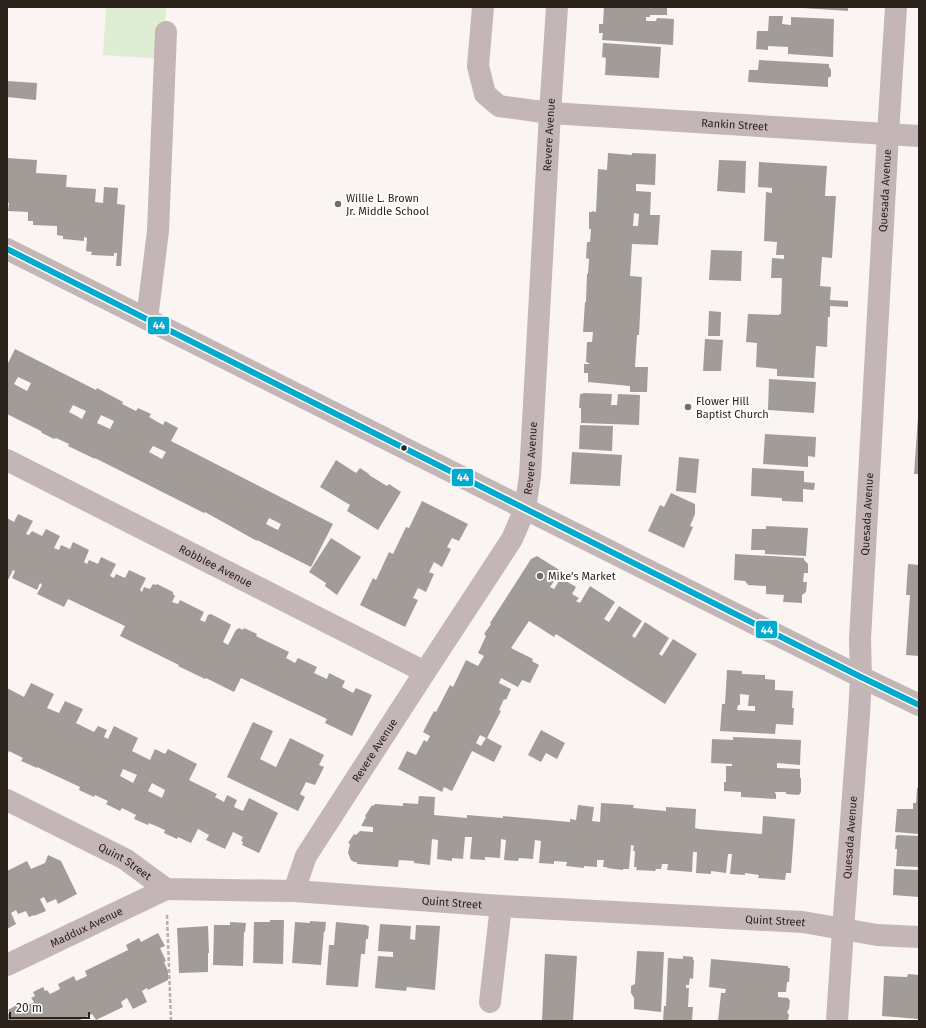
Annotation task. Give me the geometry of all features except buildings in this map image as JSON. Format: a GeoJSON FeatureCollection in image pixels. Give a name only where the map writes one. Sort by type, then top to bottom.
{"type":"FeatureCollection","features":[{"type":"Feature","properties":{"kind":"street","name":"Rankin Street"},"geometry":{"type":"LineString","coordinates":[[483,7],[478,66],[485,94],[499,106],[550,113],[919,136]]}},
{"type":"Feature","properties":{"kind":"street","name":"Revere Avenue"},"geometry":{"type":"LineString","coordinates":[[294,891],[306,856],[512,539],[526,509],[530,476],[557,7]]}},
{"type":"Feature","properties":{"kind":"street","name":"Quesada Avenue"},"geometry":{"type":"LineString","coordinates":[[837,1021],[859,715],[861,677],[860,639],[896,7]]}},
{"type":"Feature","properties":{"kind":"street"},"geometry":{"type":"LineString","coordinates":[[147,319],[158,231],[166,32]]}},
{"type":"Feature","properties":{"kind":"street"},"geometry":{"type":"LineString","coordinates":[[7,249],[919,705]]}},
{"type":"Feature","properties":{"kind":"street","name":"Robblee Avenue"},"geometry":{"type":"LineString","coordinates":[[7,460],[425,672]]}},
{"type":"Feature","properties":{"kind":"street","name":"Quint Street"},"geometry":{"type":"LineString","coordinates":[[7,800],[124,859],[166,888],[294,891],[501,906],[803,922],[877,935],[919,937]]}},
{"type":"Feature","properties":{"kind":"street","name":"Maddux Avenue"},"geometry":{"type":"LineString","coordinates":[[7,965],[166,888]]}},
{"type":"Feature","properties":{"kind":"street"},"geometry":{"type":"LineString","coordinates":[[490,1002],[501,906]]}},
{"type":"Feature","properties":{"kind":"path"},"geometry":{"type":"LineString","coordinates":[[166,888],[171,1021]]}},
{"type":"Feature","properties":{"kind":"green space"},"geometry":{"type":"Polygon","coordinates":[[[106,7],[166,7],[163,59],[103,55],[106,7]]]}},
{"type":"Feature","properties":{"kind":"transit line","name":"44"},"geometry":{"type":"LineString","coordinates":[[7,249],[919,705]]}},
{"type":"Feature","properties":{"kind":"place","name":"Willie L. Brown Jr. Middle School"},"geometry":{"type":"Point","coordinates":[338,204]}},
{"type":"Feature","properties":{"kind":"place","name":"Flower Hill Baptist Church"},"geometry":{"type":"Point","coordinates":[688,407]}},
{"type":"Feature","properties":{"kind":"place","name":"Mike's Market"},"geometry":{"type":"Point","coordinates":[540,576]}}]}
